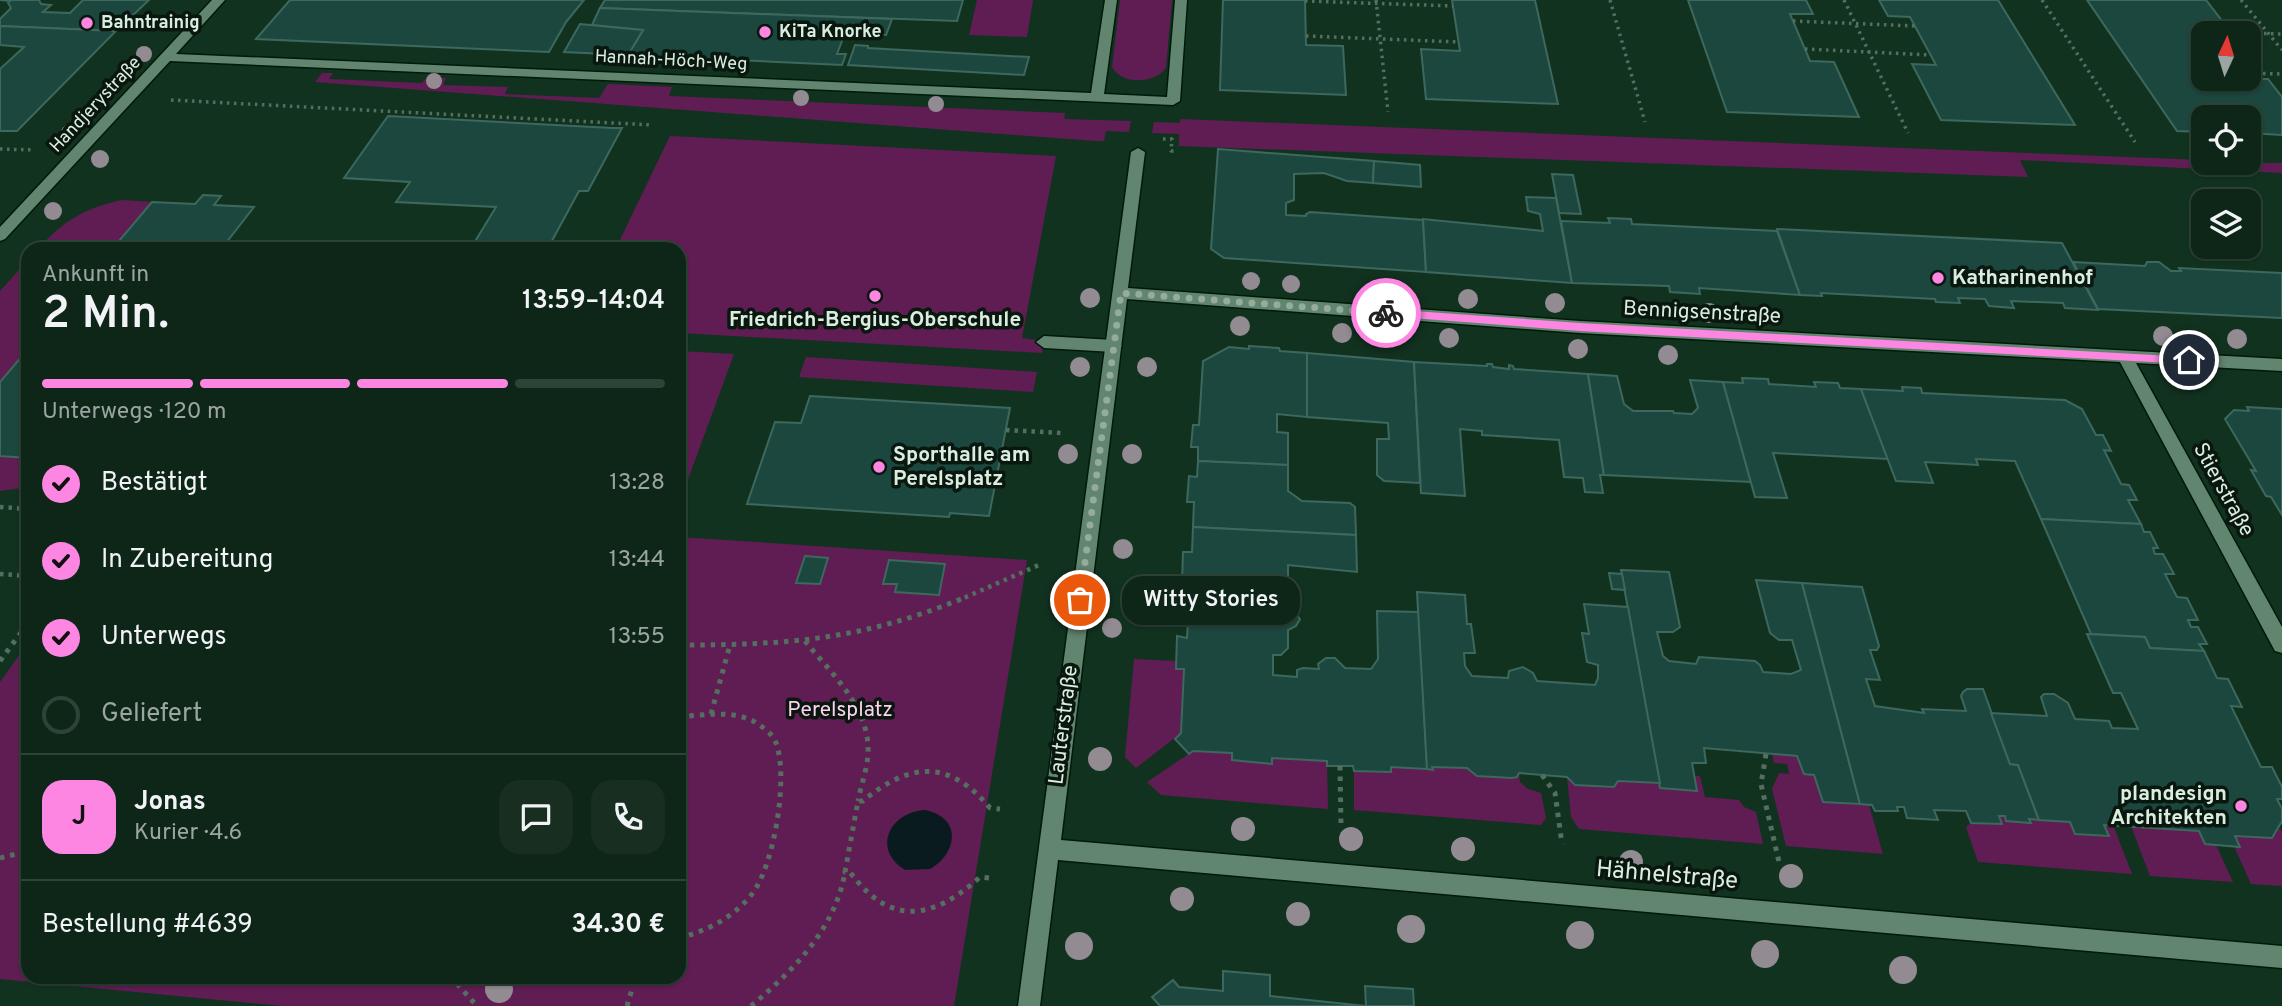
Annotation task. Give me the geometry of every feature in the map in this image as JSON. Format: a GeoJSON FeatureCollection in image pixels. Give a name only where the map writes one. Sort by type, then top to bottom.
{"type":"FeatureCollection","features":[{"type":"Feature","properties":{"kind":"street","name":"Handjerystraße"},"geometry":{"type":"LineString","coordinates":[[0,236],[219,0]]}},
{"type":"Feature","properties":{"kind":"street"},"geometry":{"type":"LineString","coordinates":[[1097,98],[1111,0]]}},
{"type":"Feature","properties":{"kind":"street","name":"Hannah-Höch-Weg"},"geometry":{"type":"LineString","coordinates":[[167,57],[1173,101],[1181,0]]}},
{"type":"Feature","properties":{"kind":"street","name":"Lauterstraße"},"geometry":{"type":"LineString","coordinates":[[1029,1006],[1138,152]]}},
{"type":"Feature","properties":{"kind":"street","name":"Bennigsenstraße"},"geometry":{"type":"LineString","coordinates":[[1121,293],[1594,328],[2282,365]]}},
{"type":"Feature","properties":{"kind":"street"},"geometry":{"type":"LineString","coordinates":[[1044,342],[1114,346]]}},
{"type":"Feature","properties":{"kind":"street","name":"Stierstraße"},"geometry":{"type":"LineString","coordinates":[[2125,357],[2282,645]]}},
{"type":"Feature","properties":{"kind":"street","name":"Hähnelstraße"},"geometry":{"type":"LineString","coordinates":[[1048,849],[2282,957]]}},
{"type":"Feature","properties":{"kind":"path"},"geometry":{"type":"LineString","coordinates":[[1610,0],[1645,122]]}},
{"type":"Feature","properties":{"kind":"path"},"geometry":{"type":"LineString","coordinates":[[1844,0],[1908,133]]}},
{"type":"Feature","properties":{"kind":"path"},"geometry":{"type":"LineString","coordinates":[[2042,0],[2135,142]]}},
{"type":"Feature","properties":{"kind":"path"},"geometry":{"type":"LineString","coordinates":[[2241,0],[2282,50]]}},
{"type":"Feature","properties":{"kind":"path"},"geometry":{"type":"LineString","coordinates":[[1305,1],[1453,6]]}},
{"type":"Feature","properties":{"kind":"path"},"geometry":{"type":"LineString","coordinates":[[1376,2],[1388,112]]}},
{"type":"Feature","properties":{"kind":"path"},"geometry":{"type":"LineString","coordinates":[[1793,21],[1914,26]]}},
{"type":"Feature","properties":{"kind":"path"},"geometry":{"type":"LineString","coordinates":[[2261,34],[2282,34]]}},
{"type":"Feature","properties":{"kind":"path"},"geometry":{"type":"LineString","coordinates":[[1306,36],[1459,42]]}},
{"type":"Feature","properties":{"kind":"path"},"geometry":{"type":"LineString","coordinates":[[1805,49],[1930,55]]}},
{"type":"Feature","properties":{"kind":"path"},"geometry":{"type":"LineString","coordinates":[[2261,73],[2282,74]]}},
{"type":"Feature","properties":{"kind":"path"},"geometry":{"type":"LineString","coordinates":[[160,100],[652,125]]}},
{"type":"Feature","properties":{"kind":"path"},"geometry":{"type":"LineString","coordinates":[[1163,139],[1172,139],[1171,150],[1174,151]]}},
{"type":"Feature","properties":{"kind":"path"},"geometry":{"type":"LineString","coordinates":[[0,149],[43,150]]}},
{"type":"Feature","properties":{"kind":"path"},"geometry":{"type":"LineString","coordinates":[[1006,430],[1060,433]]}},
{"type":"Feature","properties":{"kind":"path"},"geometry":{"type":"LineString","coordinates":[[0,507],[21,508]]}},
{"type":"Feature","properties":{"kind":"path"},"geometry":{"type":"LineString","coordinates":[[686,645],[805,641],[890,625],[940,608],[1039,565]]}},
{"type":"Feature","properties":{"kind":"path"},"geometry":{"type":"LineString","coordinates":[[0,574],[21,576]]}},
{"type":"Feature","properties":{"kind":"path"},"geometry":{"type":"LineString","coordinates":[[0,661],[21,632]]}},
{"type":"Feature","properties":{"kind":"path"},"geometry":{"type":"LineString","coordinates":[[751,1006],[774,988],[800,958],[840,898],[868,747],[856,709],[805,641]]}},
{"type":"Feature","properties":{"kind":"path"},"geometry":{"type":"LineString","coordinates":[[711,714],[730,645]]}},
{"type":"Feature","properties":{"kind":"path"},"geometry":{"type":"LineString","coordinates":[[686,716],[711,714],[754,721],[776,740],[782,773],[768,866],[756,889],[712,928],[686,936]]}},
{"type":"Feature","properties":{"kind":"path"},"geometry":{"type":"LineString","coordinates":[[1766,754],[1761,784],[1779,862]]}},
{"type":"Feature","properties":{"kind":"path"},"geometry":{"type":"LineString","coordinates":[[1340,766],[1341,825]]}},
{"type":"Feature","properties":{"kind":"path"},"geometry":{"type":"LineString","coordinates":[[858,801],[863,801],[894,777],[931,770],[949,773],[965,780],[979,791],[990,808],[1000,809]]}},
{"type":"Feature","properties":{"kind":"path"},"geometry":{"type":"LineString","coordinates":[[1542,775],[1555,793],[1562,844]]}},
{"type":"Feature","properties":{"kind":"path"},"geometry":{"type":"LineString","coordinates":[[0,858],[21,853]]}},
{"type":"Feature","properties":{"kind":"path"},"geometry":{"type":"LineString","coordinates":[[845,872],[850,872],[859,888],[873,901],[890,909],[910,912],[930,911],[950,904],[980,877],[989,878]]}},
{"type":"Feature","properties":{"kind":"path"},"geometry":{"type":"LineString","coordinates":[[457,984],[477,1006]]}},
{"type":"Feature","properties":{"kind":"path"},"geometry":{"type":"LineString","coordinates":[[627,1006],[634,984]]}},
{"type":"Feature","properties":{"kind":"green space"},"geometry":{"type":"Polygon","coordinates":[[[977,0],[1033,0],[1027,37],[969,35],[977,0]]]}},
{"type":"Feature","properties":{"kind":"green space"},"geometry":{"type":"Polygon","coordinates":[[[1120,0],[1172,0],[1166,68],[1154,77],[1130,79],[1117,73],[1112,67],[1120,0]]]}},
{"type":"Feature","properties":{"kind":"green space"},"geometry":{"type":"Polygon","coordinates":[[[322,73],[333,73],[329,79],[422,83],[427,77],[446,78],[443,85],[508,87],[505,94],[599,98],[608,84],[672,87],[669,96],[1065,113],[1064,119],[1131,121],[1129,132],[1106,131],[1104,141],[1095,141],[315,82],[322,73]]]}},
{"type":"Feature","properties":{"kind":"green space"},"geometry":{"type":"Polygon","coordinates":[[[1181,119],[2191,160],[2191,168],[2020,160],[2028,177],[1179,146],[1179,134],[1152,133],[1154,122],[1179,123],[1181,119]]]}},
{"type":"Feature","properties":{"kind":"green space"},"geometry":{"type":"Polygon","coordinates":[[[670,136],[1056,156],[1022,338],[1045,341],[1042,353],[686,333],[686,242],[619,242],[670,136]]]}},
{"type":"Feature","properties":{"kind":"green space"},"geometry":{"type":"Polygon","coordinates":[[[2261,163],[2282,163],[2282,173],[2261,172],[2261,163]]]}},
{"type":"Feature","properties":{"kind":"green space"},"geometry":{"type":"Polygon","coordinates":[[[122,200],[152,202],[118,242],[45,242],[76,217],[97,207],[122,200]]]}},
{"type":"Feature","properties":{"kind":"green space"},"geometry":{"type":"Polygon","coordinates":[[[21,268],[21,357],[0,382],[0,291],[21,268]]]}},
{"type":"Feature","properties":{"kind":"green space"},"geometry":{"type":"Polygon","coordinates":[[[686,351],[734,354],[686,485],[686,351]]]}},
{"type":"Feature","properties":{"kind":"green space"},"geometry":{"type":"Polygon","coordinates":[[[806,357],[1037,372],[1033,392],[799,377],[806,357]]]}},
{"type":"Feature","properties":{"kind":"green space"},"geometry":{"type":"Polygon","coordinates":[[[0,456],[21,458],[21,488],[0,491],[0,456]]]}},
{"type":"Feature","properties":{"kind":"green space","name":"Perelsplatz"},"geometry":{"type":"Polygon","coordinates":[[[686,537],[1027,560],[954,1006],[283,1006],[52,984],[686,984],[686,537]]]}},
{"type":"Feature","properties":{"kind":"green space","name":"Perelsplatz"},"geometry":{"type":"Polygon","coordinates":[[[21,653],[21,981],[0,979],[0,682],[21,653]]]}},
{"type":"Feature","properties":{"kind":"green space"},"geometry":{"type":"Polygon","coordinates":[[[1134,659],[1176,661],[1176,669],[1184,669],[1181,733],[1136,768],[1125,757],[1134,659]]]}},
{"type":"Feature","properties":{"kind":"green space"},"geometry":{"type":"Polygon","coordinates":[[[1193,751],[1232,753],[1232,760],[1272,764],[1272,758],[1327,761],[1328,809],[1161,795],[1147,782],[1193,751]]]}},
{"type":"Feature","properties":{"kind":"green space"},"geometry":{"type":"Polygon","coordinates":[[[1772,754],[1797,756],[1804,774],[1814,775],[1823,802],[1869,805],[1883,854],[1786,846],[1772,789],[1779,773],[1789,774],[1787,764],[1774,763],[1772,754]]]}},
{"type":"Feature","properties":{"kind":"green space"},"geometry":{"type":"Polygon","coordinates":[[[1391,767],[1467,768],[1477,776],[1512,778],[1519,773],[1520,782],[1528,789],[1541,793],[1546,818],[1541,825],[1354,810],[1354,771],[1391,772],[1391,767]]]}},
{"type":"Feature","properties":{"kind":"green space"},"geometry":{"type":"Polygon","coordinates":[[[1694,776],[1700,776],[1705,797],[1739,800],[1744,807],[1756,812],[1763,844],[1579,829],[1571,817],[1567,777],[1575,785],[1614,787],[1618,781],[1660,783],[1661,788],[1696,791],[1694,776]]]}},
{"type":"Feature","properties":{"kind":"green space"},"geometry":{"type":"Polygon","coordinates":[[[1999,816],[2005,816],[2006,821],[2030,823],[2029,819],[2070,822],[2075,834],[2108,836],[2104,825],[2113,825],[2132,874],[1978,862],[1966,827],[1971,823],[2002,824],[1999,816]]]}},
{"type":"Feature","properties":{"kind":"green space"},"geometry":{"type":"Polygon","coordinates":[[[2131,826],[2199,831],[2206,844],[2216,845],[2233,882],[2150,876],[2131,826]]]}},
{"type":"Feature","properties":{"kind":"green space"},"geometry":{"type":"Polygon","coordinates":[[[2278,828],[2282,831],[2282,886],[2251,884],[2234,846],[2240,846],[2235,836],[2272,838],[2278,828]]]}},
{"type":"Feature","properties":{"kind":"shaded area"},"geometry":{"type":"Polygon","coordinates":[[[925,810],[945,820],[952,836],[950,845],[946,854],[930,869],[905,870],[889,852],[889,833],[902,817],[925,810]]]}},
{"type":"Feature","properties":{"kind":"building"},"geometry":{"type":"Polygon","coordinates":[[[0,0],[39,0],[41,4],[51,5],[43,12],[70,13],[83,0],[149,0],[116,31],[0,26],[0,19],[11,8],[8,3],[10,1],[0,0]]]}},
{"type":"Feature","properties":{"kind":"building"},"geometry":{"type":"Polygon","coordinates":[[[290,0],[584,0],[566,22],[549,52],[256,39],[290,0]]]}},
{"type":"Feature","properties":{"kind":"building"},"geometry":{"type":"Polygon","coordinates":[[[605,0],[963,0],[957,21],[600,8],[605,0]]]}},
{"type":"Feature","properties":{"kind":"building"},"geometry":{"type":"Polygon","coordinates":[[[1223,0],[1305,0],[1306,45],[1343,46],[1346,95],[1220,90],[1223,0]]]}},
{"type":"Feature","properties":{"kind":"building"},"geometry":{"type":"Polygon","coordinates":[[[1452,0],[1535,0],[1558,104],[1426,99],[1421,49],[1460,51],[1452,0]]]}},
{"type":"Feature","properties":{"kind":"building"},"geometry":{"type":"Polygon","coordinates":[[[1688,0],[1806,0],[1813,14],[1790,14],[1810,61],[1834,62],[1859,117],[1727,112],[1688,0]]]}},
{"type":"Feature","properties":{"kind":"building"},"geometry":{"type":"Polygon","coordinates":[[[1879,0],[1998,0],[2075,125],[1941,120],[1912,64],[1936,65],[1910,17],[1888,16],[1879,0]]]}},
{"type":"Feature","properties":{"kind":"building"},"geometry":{"type":"Polygon","coordinates":[[[2087,0],[2206,0],[2222,21],[2191,21],[2191,91],[2261,91],[2261,79],[2268,79],[2282,97],[2282,135],[2261,134],[2261,105],[2191,105],[2191,132],[2177,131],[2087,0]]]}},
{"type":"Feature","properties":{"kind":"building","name":"KiTa Knorke"},"geometry":{"type":"Polygon","coordinates":[[[600,8],[892,19],[886,35],[845,33],[837,54],[846,54],[842,65],[628,55],[643,30],[592,25],[600,8]]]}},
{"type":"Feature","properties":{"kind":"building"},"geometry":{"type":"Polygon","coordinates":[[[580,24],[643,30],[628,55],[564,52],[580,24]]]}},
{"type":"Feature","properties":{"kind":"building"},"geometry":{"type":"Polygon","coordinates":[[[0,26],[116,31],[17,131],[0,131],[0,69],[24,47],[0,45],[0,26]]]}},
{"type":"Feature","properties":{"kind":"building"},"geometry":{"type":"Polygon","coordinates":[[[855,45],[1029,57],[1024,75],[848,65],[855,45]]]}},
{"type":"Feature","properties":{"kind":"building"},"geometry":{"type":"Polygon","coordinates":[[[388,116],[622,128],[588,191],[579,191],[551,242],[475,242],[496,207],[396,202],[410,182],[344,178],[388,116]]]}},
{"type":"Feature","properties":{"kind":"building"},"geometry":{"type":"Polygon","coordinates":[[[1218,149],[1374,161],[1373,183],[1347,181],[1324,173],[1294,174],[1294,200],[1286,203],[1286,215],[1306,216],[1310,212],[1423,220],[1426,272],[1224,258],[1211,249],[1218,149]]]}},
{"type":"Feature","properties":{"kind":"building"},"geometry":{"type":"Polygon","coordinates":[[[1374,161],[1420,165],[1421,187],[1373,183],[1374,161]]]}},
{"type":"Feature","properties":{"kind":"building"},"geometry":{"type":"Polygon","coordinates":[[[1552,174],[1573,175],[1581,214],[1559,213],[1552,174]]]}},
{"type":"Feature","properties":{"kind":"building"},"geometry":{"type":"Polygon","coordinates":[[[203,195],[221,196],[214,205],[254,207],[227,242],[118,242],[152,202],[195,204],[203,195]]]}},
{"type":"Feature","properties":{"kind":"building"},"geometry":{"type":"Polygon","coordinates":[[[1526,197],[1556,198],[1572,283],[1426,272],[1423,219],[1543,231],[1540,214],[1528,211],[1526,197]]]}},
{"type":"Feature","properties":{"kind":"building"},"geometry":{"type":"Polygon","coordinates":[[[1608,218],[1631,219],[1632,224],[1777,231],[1800,295],[1699,288],[1700,294],[1670,292],[1669,286],[1572,283],[1561,221],[1610,223],[1608,218]]]}},
{"type":"Feature","properties":{"kind":"building","name":"Katharinenhof"},"geometry":{"type":"Polygon","coordinates":[[[1777,229],[2062,243],[2098,310],[2065,308],[2063,303],[2011,301],[2014,308],[1989,306],[1985,299],[1958,298],[1960,303],[1936,302],[1935,299],[1821,293],[1822,296],[1800,295],[1777,229]]]}},
{"type":"Feature","properties":{"kind":"building"},"geometry":{"type":"Polygon","coordinates":[[[2073,262],[2145,266],[2147,262],[2159,262],[2171,271],[2181,271],[2179,268],[2282,273],[2282,318],[2098,309],[2073,262]]]}},
{"type":"Feature","properties":{"kind":"building"},"geometry":{"type":"Polygon","coordinates":[[[1249,346],[1307,353],[1307,417],[1277,414],[1277,432],[1288,433],[1288,465],[1198,461],[1198,447],[1191,447],[1193,425],[1199,425],[1203,361],[1229,347],[1249,349],[1249,346]]]}},
{"type":"Feature","properties":{"kind":"building"},"geometry":{"type":"Polygon","coordinates":[[[1307,353],[1414,362],[1420,483],[1384,481],[1377,475],[1377,439],[1389,439],[1388,423],[1307,417],[1307,353]]]}},
{"type":"Feature","properties":{"kind":"building"},"geometry":{"type":"Polygon","coordinates":[[[21,357],[21,458],[0,456],[0,382],[21,357]]]}},
{"type":"Feature","properties":{"kind":"building"},"geometry":{"type":"Polygon","coordinates":[[[1414,362],[1487,366],[1492,364],[1493,367],[1509,369],[1509,365],[1514,369],[1588,374],[1604,475],[1600,475],[1603,493],[1585,492],[1583,478],[1564,477],[1559,440],[1482,435],[1482,431],[1460,429],[1465,496],[1421,493],[1414,362]]]}},
{"type":"Feature","properties":{"kind":"building"},"geometry":{"type":"Polygon","coordinates":[[[1588,374],[1617,376],[1624,404],[1633,411],[1692,414],[1698,408],[1690,380],[1723,382],[1751,482],[1604,475],[1588,374]]]}},
{"type":"Feature","properties":{"kind":"building"},"geometry":{"type":"Polygon","coordinates":[[[1742,378],[1768,379],[1769,384],[1816,387],[1814,382],[1838,383],[1840,388],[1861,389],[1888,459],[1773,453],[1787,498],[1755,497],[1723,382],[1743,383],[1742,378]]]}},
{"type":"Feature","properties":{"kind":"building"},"geometry":{"type":"Polygon","coordinates":[[[1902,387],[1921,388],[1922,393],[2065,400],[2082,409],[2096,435],[2103,435],[2111,451],[2104,450],[2121,484],[2129,485],[2137,500],[2128,500],[2141,524],[2041,519],[2015,461],[1976,459],[1978,465],[1925,462],[1933,483],[1896,481],[1861,389],[1903,391],[1902,387]]]}},
{"type":"Feature","properties":{"kind":"building","name":"Sporthalle am Perelsplatz"},"geometry":{"type":"Polygon","coordinates":[[[810,396],[1010,408],[989,516],[950,513],[949,517],[747,504],[775,422],[801,423],[810,396]]]}},
{"type":"Feature","properties":{"kind":"building"},"geometry":{"type":"Polygon","coordinates":[[[2247,407],[2282,409],[2282,515],[2271,497],[2266,496],[2251,470],[2256,471],[2225,419],[2234,410],[2249,411],[2247,407]]]}},
{"type":"Feature","properties":{"kind":"building"},"geometry":{"type":"Polygon","coordinates":[[[1198,461],[1288,465],[1288,491],[1302,501],[1350,503],[1355,507],[1356,535],[1193,527],[1194,502],[1187,502],[1189,476],[1197,477],[1198,461]]]}},
{"type":"Feature","properties":{"kind":"building"},"geometry":{"type":"Polygon","coordinates":[[[2041,519],[2141,524],[2144,532],[2150,532],[2158,548],[2153,548],[2155,554],[2163,554],[2174,574],[2165,574],[2177,597],[2187,598],[2198,620],[2188,620],[2191,627],[2198,627],[2207,644],[2199,644],[2204,651],[2150,648],[2145,637],[2091,634],[2041,519]]]}},
{"type":"Feature","properties":{"kind":"building"},"geometry":{"type":"Polygon","coordinates":[[[1193,527],[1356,535],[1357,572],[1288,565],[1288,595],[1291,595],[1292,609],[1300,619],[1296,626],[1288,630],[1288,648],[1281,655],[1273,655],[1273,675],[1297,677],[1297,670],[1319,669],[1318,664],[1326,658],[1335,658],[1345,668],[1371,669],[1378,659],[1377,611],[1419,612],[1427,769],[1391,767],[1391,772],[1354,771],[1353,766],[1327,766],[1327,761],[1272,758],[1272,764],[1232,760],[1232,753],[1193,751],[1189,754],[1175,739],[1181,733],[1184,669],[1176,669],[1177,636],[1187,638],[1188,620],[1185,620],[1185,617],[1189,584],[1182,583],[1183,552],[1192,552],[1193,527]]]}},
{"type":"Feature","properties":{"kind":"building"},"geometry":{"type":"Polygon","coordinates":[[[805,556],[828,558],[820,584],[796,583],[805,556]]]}},
{"type":"Feature","properties":{"kind":"building"},"geometry":{"type":"Polygon","coordinates":[[[889,560],[945,564],[939,595],[895,592],[897,584],[883,584],[889,560]]]}},
{"type":"Feature","properties":{"kind":"building"},"geometry":{"type":"Polygon","coordinates":[[[1621,570],[1669,572],[1680,627],[1673,632],[1657,632],[1663,656],[1669,661],[1696,664],[1699,657],[1755,661],[1763,672],[1791,674],[1801,670],[1792,640],[1779,640],[1770,633],[1756,580],[1802,583],[1860,804],[1823,802],[1814,775],[1804,774],[1797,756],[1704,748],[1706,763],[1692,763],[1697,791],[1660,788],[1621,570]]]}},
{"type":"Feature","properties":{"kind":"building"},"geometry":{"type":"Polygon","coordinates":[[[1609,573],[1622,574],[1625,590],[1612,589],[1609,573]]]}},
{"type":"Feature","properties":{"kind":"building"},"geometry":{"type":"Polygon","coordinates":[[[1802,583],[1862,587],[1879,646],[1877,650],[1870,650],[1880,680],[1866,679],[1875,706],[1924,713],[1922,709],[1966,711],[1961,696],[1963,692],[1967,689],[1983,689],[2010,764],[2018,765],[2039,820],[2029,819],[2031,823],[2006,821],[2005,816],[1999,816],[2002,824],[1971,823],[1966,811],[1934,810],[1938,820],[1907,818],[1904,807],[1897,807],[1898,811],[1875,811],[1872,805],[1860,804],[1802,583]]]}},
{"type":"Feature","properties":{"kind":"building"},"geometry":{"type":"Polygon","coordinates":[[[1417,592],[1465,595],[1467,624],[1471,624],[1475,653],[1464,653],[1465,666],[1472,676],[1508,678],[1509,671],[1523,667],[1533,673],[1537,681],[1595,685],[1598,665],[1587,662],[1582,633],[1589,634],[1584,604],[1628,607],[1660,783],[1618,781],[1614,787],[1575,785],[1567,777],[1519,773],[1512,778],[1477,776],[1467,768],[1427,769],[1417,592]]]}},
{"type":"Feature","properties":{"kind":"building"},"geometry":{"type":"Polygon","coordinates":[[[2087,634],[2145,637],[2150,648],[2204,651],[2217,678],[2228,679],[2242,707],[2231,706],[2261,767],[2272,767],[2282,787],[2282,799],[2277,799],[2282,809],[2282,821],[2272,838],[2235,836],[2240,847],[2205,844],[2199,831],[2104,825],[2109,836],[2075,834],[2070,822],[2039,820],[2018,765],[2010,764],[1991,713],[2047,716],[2041,697],[2044,694],[2054,694],[2068,703],[2075,719],[2109,721],[2112,728],[2138,729],[2121,693],[2113,693],[2087,634]]]}},
{"type":"Feature","properties":{"kind":"building"},"geometry":{"type":"Polygon","coordinates":[[[1223,971],[1270,975],[1270,996],[1366,1006],[1160,1006],[1152,997],[1173,980],[1179,987],[1223,991],[1223,971]]]}},
{"type":"Feature","properties":{"kind":"building"},"geometry":{"type":"Polygon","coordinates":[[[1365,986],[1413,989],[1414,1006],[1366,1006],[1365,986]]]}},
{"type":"Feature","properties":{"kind":"way so far"},"geometry":{"type":"LineString","coordinates":[[1080,600],[1121,293],[1386,313]]}},
{"type":"Feature","properties":{"kind":"place","name":"Bahntrainig"},"geometry":{"type":"Point","coordinates":[87,23]}},
{"type":"Feature","properties":{"kind":"place","name":"KiTa Knorke"},"geometry":{"type":"Point","coordinates":[765,32]}},
{"type":"Feature","properties":{"kind":"place","name":"Katharinenhof"},"geometry":{"type":"Point","coordinates":[1938,278]}},
{"type":"Feature","properties":{"kind":"place","name":"Friedrich-Bergius-Oberschule"},"geometry":{"type":"Point","coordinates":[875,296]}},
{"type":"Feature","properties":{"kind":"place","name":"Sporthalle am Perelsplatz"},"geometry":{"type":"Point","coordinates":[879,467]}},
{"type":"Feature","properties":{"kind":"place","name":"Witty Stories"},"geometry":{"type":"Point","coordinates":[1080,600]}},
{"type":"Feature","properties":{"kind":"place","name":"plandesign Architekten"},"geometry":{"type":"Point","coordinates":[2241,806]}},
{"type":"Feature","properties":{"kind":"route"},"geometry":{"type":"LineString","coordinates":[[1386,313],[1580,327],[2189,360]]}}]}
